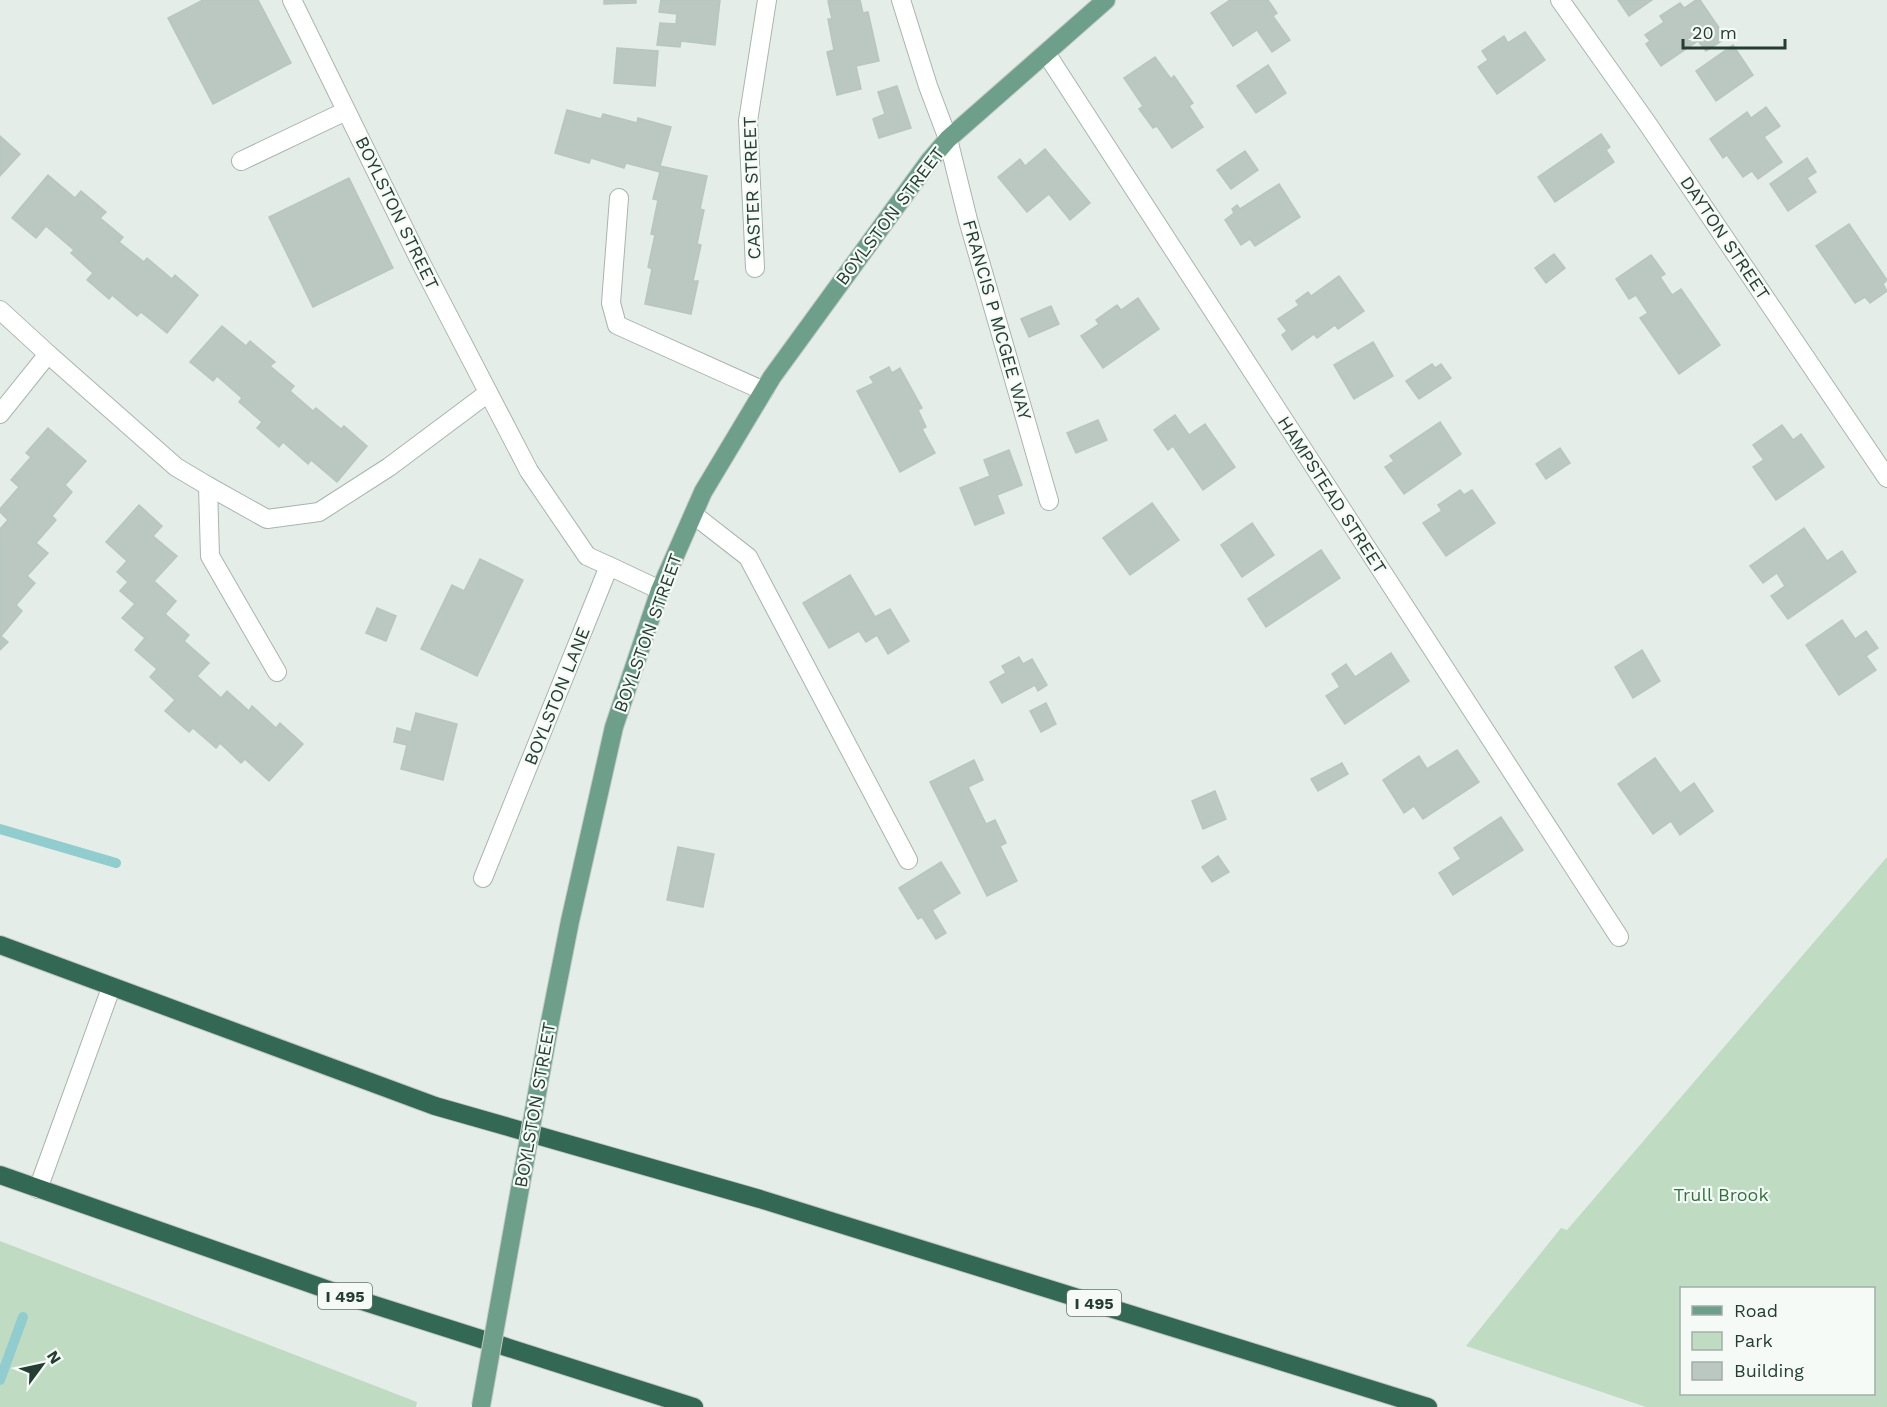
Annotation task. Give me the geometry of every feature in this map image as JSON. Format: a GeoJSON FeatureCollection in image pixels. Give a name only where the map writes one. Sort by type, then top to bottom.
{"type":"FeatureCollection","features":[{"type":"Feature","properties":{"kind":"highway","name":"I 495"},"geometry":{"type":"LineString","coordinates":[[0,945],[435,1106],[771,1202],[1428,1407]]}},
{"type":"Feature","properties":{"kind":"highway","name":"I 495"},"geometry":{"type":"LineString","coordinates":[[0,1175],[340,1294],[694,1407]]}},
{"type":"Feature","properties":{"kind":"main road","name":"BOYLSTON STREET"},"geometry":{"type":"LineString","coordinates":[[481,1406],[549,1027],[570,921],[614,727],[660,590],[703,492],[780,364],[930,160],[948,139],[1106,0]]}},
{"type":"Feature","properties":{"kind":"street","name":"BOYLSTON STREET"},"geometry":{"type":"LineString","coordinates":[[292,0],[529,471],[587,556],[609,566]]}},
{"type":"Feature","properties":{"kind":"street","name":"CASTER STREET"},"geometry":{"type":"LineString","coordinates":[[755,268],[748,121],[767,0]]}},
{"type":"Feature","properties":{"kind":"street","name":"FRANCIS P MCGEE WAY"},"geometry":{"type":"LineString","coordinates":[[901,0],[928,86],[948,139],[968,220],[1048,501]]}},
{"type":"Feature","properties":{"kind":"street","name":"DAYTON STREET"},"geometry":{"type":"LineString","coordinates":[[1560,0],[1647,123],[1887,478]]}},
{"type":"Feature","properties":{"kind":"street","name":"HAMPSTEAD STREET"},"geometry":{"type":"LineString","coordinates":[[1046,53],[1619,937]]}},
{"type":"Feature","properties":{"kind":"street"},"geometry":{"type":"LineString","coordinates":[[241,161],[346,111]]}},
{"type":"Feature","properties":{"kind":"street"},"geometry":{"type":"LineString","coordinates":[[619,198],[611,303],[617,325],[764,391]]}},
{"type":"Feature","properties":{"kind":"street"},"geometry":{"type":"LineString","coordinates":[[0,310],[176,467],[267,519],[319,512],[389,467],[488,393]]}},
{"type":"Feature","properties":{"kind":"street"},"geometry":{"type":"LineString","coordinates":[[0,414],[48,354]]}},
{"type":"Feature","properties":{"kind":"street"},"geometry":{"type":"LineString","coordinates":[[208,486],[210,556],[277,672]]}},
{"type":"Feature","properties":{"kind":"street"},"geometry":{"type":"LineString","coordinates":[[694,515],[748,557],[908,860]]}},
{"type":"Feature","properties":{"kind":"street"},"geometry":{"type":"LineString","coordinates":[[609,566],[660,590]]}},
{"type":"Feature","properties":{"kind":"street","name":"BOYLSTON LANE"},"geometry":{"type":"LineString","coordinates":[[483,878],[609,566]]}},
{"type":"Feature","properties":{"kind":"street"},"geometry":{"type":"LineString","coordinates":[[38,1189],[111,987]]}},
{"type":"Feature","properties":{"kind":"green space","name":"Trull Brook"},"geometry":{"type":"Polygon","coordinates":[[[1887,857],[1887,1407],[1646,1407],[1466,1346],[1561,1228],[1567,1230],[1887,857]]]}},
{"type":"Feature","properties":{"kind":"green space"},"geometry":{"type":"Polygon","coordinates":[[[0,1241],[417,1402],[416,1407],[0,1407],[0,1241]]]}},
{"type":"Feature","properties":{"kind":"building"},"geometry":{"type":"Polygon","coordinates":[[[203,0],[258,0],[291,63],[213,104],[168,18],[203,0]]]}},
{"type":"Feature","properties":{"kind":"building"},"geometry":{"type":"Polygon","coordinates":[[[604,0],[636,0],[636,3],[604,4],[604,0]]]}},
{"type":"Feature","properties":{"kind":"building"},"geometry":{"type":"Polygon","coordinates":[[[661,0],[720,0],[715,45],[681,41],[680,47],[657,45],[660,23],[676,24],[677,14],[659,12],[661,0]]]}},
{"type":"Feature","properties":{"kind":"building"},"geometry":{"type":"Polygon","coordinates":[[[860,0],[863,13],[868,12],[879,61],[856,66],[861,89],[837,95],[827,52],[834,50],[828,19],[832,19],[828,1],[860,0]]]}},
{"type":"Feature","properties":{"kind":"building"},"geometry":{"type":"Polygon","coordinates":[[[1230,0],[1268,0],[1277,13],[1273,16],[1290,40],[1272,52],[1257,30],[1233,46],[1211,13],[1230,0]]]}},
{"type":"Feature","properties":{"kind":"building"},"geometry":{"type":"Polygon","coordinates":[[[1618,0],[1652,0],[1629,16],[1618,0]]]}},
{"type":"Feature","properties":{"kind":"building"},"geometry":{"type":"Polygon","coordinates":[[[1700,0],[1726,38],[1706,51],[1698,41],[1661,66],[1646,44],[1650,41],[1645,35],[1664,22],[1660,16],[1680,3],[1684,8],[1700,0]]]}},
{"type":"Feature","properties":{"kind":"building"},"geometry":{"type":"Polygon","coordinates":[[[1525,32],[1545,60],[1497,94],[1478,67],[1488,60],[1482,51],[1504,36],[1508,43],[1525,32]]]}},
{"type":"Feature","properties":{"kind":"building"},"geometry":{"type":"Polygon","coordinates":[[[1733,45],[1753,75],[1716,101],[1696,71],[1733,45]]]}},
{"type":"Feature","properties":{"kind":"building"},"geometry":{"type":"Polygon","coordinates":[[[617,48],[658,51],[655,86],[614,83],[617,48]]]}},
{"type":"Feature","properties":{"kind":"building"},"geometry":{"type":"Polygon","coordinates":[[[1155,57],[1171,79],[1174,76],[1193,103],[1189,106],[1203,127],[1172,148],[1157,126],[1153,128],[1139,109],[1143,106],[1124,78],[1155,57]]]}},
{"type":"Feature","properties":{"kind":"building"},"geometry":{"type":"Polygon","coordinates":[[[1268,65],[1286,93],[1256,113],[1237,86],[1268,65]]]}},
{"type":"Feature","properties":{"kind":"building"},"geometry":{"type":"Polygon","coordinates":[[[897,86],[911,128],[879,138],[873,119],[885,114],[878,92],[897,86]]]}},
{"type":"Feature","properties":{"kind":"building"},"geometry":{"type":"Polygon","coordinates":[[[1766,107],[1780,126],[1764,137],[1782,162],[1758,179],[1752,171],[1743,177],[1727,155],[1723,158],[1710,139],[1747,112],[1751,118],[1766,107]]]}},
{"type":"Feature","properties":{"kind":"building"},"geometry":{"type":"Polygon","coordinates":[[[567,110],[601,119],[603,114],[637,123],[638,118],[671,127],[660,166],[707,176],[700,209],[704,210],[697,244],[701,245],[693,281],[698,281],[691,314],[645,304],[652,269],[648,267],[655,235],[651,234],[658,200],[653,199],[660,172],[626,163],[624,168],[591,158],[589,163],[555,153],[567,110]]]}},
{"type":"Feature","properties":{"kind":"building"},"geometry":{"type":"Polygon","coordinates":[[[1601,134],[1610,147],[1606,150],[1614,162],[1555,202],[1538,177],[1601,134]]]}},
{"type":"Feature","properties":{"kind":"building"},"geometry":{"type":"Polygon","coordinates":[[[0,136],[20,154],[0,176],[0,136]]]}},
{"type":"Feature","properties":{"kind":"building"},"geometry":{"type":"Polygon","coordinates":[[[1045,149],[1090,203],[1070,220],[1049,194],[1027,212],[998,177],[1020,159],[1025,166],[1045,149]]]}},
{"type":"Feature","properties":{"kind":"building"},"geometry":{"type":"Polygon","coordinates":[[[1245,151],[1258,170],[1231,189],[1217,170],[1245,151]]]}},
{"type":"Feature","properties":{"kind":"building"},"geometry":{"type":"Polygon","coordinates":[[[1807,158],[1816,172],[1807,178],[1816,192],[1788,211],[1770,184],[1807,158]]]}},
{"type":"Feature","properties":{"kind":"building"},"geometry":{"type":"Polygon","coordinates":[[[48,175],[75,198],[81,191],[106,212],[100,218],[123,237],[119,242],[144,262],[147,258],[172,279],[175,275],[198,295],[167,333],[141,312],[137,316],[112,295],[109,299],[87,280],[93,273],[71,253],[74,250],[46,226],[36,238],[12,218],[48,175]]]}},
{"type":"Feature","properties":{"kind":"building"},"geometry":{"type":"Polygon","coordinates":[[[349,178],[393,268],[313,307],[269,217],[349,178]]]}},
{"type":"Feature","properties":{"kind":"building"},"geometry":{"type":"Polygon","coordinates":[[[1279,184],[1300,217],[1255,246],[1250,239],[1241,245],[1225,220],[1234,213],[1232,209],[1237,205],[1240,209],[1279,184]]]}},
{"type":"Feature","properties":{"kind":"building"},"geometry":{"type":"Polygon","coordinates":[[[1849,224],[1887,280],[1883,284],[1887,291],[1870,303],[1865,297],[1855,303],[1816,246],[1849,224]]]}},
{"type":"Feature","properties":{"kind":"building"},"geometry":{"type":"Polygon","coordinates":[[[1554,254],[1565,268],[1546,283],[1535,268],[1554,254]]]}},
{"type":"Feature","properties":{"kind":"building"},"geometry":{"type":"Polygon","coordinates":[[[1651,255],[1665,274],[1660,277],[1672,295],[1681,289],[1720,345],[1679,374],[1640,318],[1648,313],[1636,295],[1629,299],[1616,279],[1651,255]]]}},
{"type":"Feature","properties":{"kind":"building"},"geometry":{"type":"Polygon","coordinates":[[[1339,276],[1364,311],[1338,329],[1335,325],[1317,338],[1314,334],[1292,350],[1282,335],[1287,331],[1278,319],[1299,305],[1296,301],[1308,292],[1311,296],[1339,276]]]}},
{"type":"Feature","properties":{"kind":"building"},"geometry":{"type":"Polygon","coordinates":[[[1138,298],[1159,329],[1103,368],[1081,336],[1099,324],[1096,320],[1117,305],[1121,310],[1138,298]]]}},
{"type":"Feature","properties":{"kind":"building"},"geometry":{"type":"Polygon","coordinates":[[[1051,306],[1059,324],[1029,337],[1021,319],[1051,306]]]}},
{"type":"Feature","properties":{"kind":"building"},"geometry":{"type":"Polygon","coordinates":[[[222,326],[246,346],[250,341],[275,362],[270,366],[294,386],[290,391],[313,411],[316,408],[341,429],[344,426],[367,446],[337,482],[311,460],[308,464],[283,442],[279,447],[257,428],[262,422],[239,402],[242,398],[217,376],[213,381],[190,362],[222,326]]]}},
{"type":"Feature","properties":{"kind":"building"},"geometry":{"type":"Polygon","coordinates":[[[1373,342],[1393,376],[1354,399],[1334,365],[1373,342]]]}},
{"type":"Feature","properties":{"kind":"building"},"geometry":{"type":"Polygon","coordinates":[[[1432,364],[1435,368],[1441,364],[1451,378],[1419,399],[1406,381],[1432,364]]]}},
{"type":"Feature","properties":{"kind":"building"},"geometry":{"type":"Polygon","coordinates":[[[889,367],[892,373],[900,368],[922,408],[918,410],[926,427],[922,429],[935,453],[900,472],[857,391],[874,383],[870,377],[889,367]]]}},
{"type":"Feature","properties":{"kind":"building"},"geometry":{"type":"Polygon","coordinates":[[[1175,415],[1189,435],[1205,424],[1235,467],[1203,490],[1173,446],[1168,450],[1154,430],[1175,415]]]}},
{"type":"Feature","properties":{"kind":"building"},"geometry":{"type":"Polygon","coordinates":[[[1098,420],[1107,440],[1076,453],[1067,433],[1098,420]]]}},
{"type":"Feature","properties":{"kind":"building"},"geometry":{"type":"Polygon","coordinates":[[[1440,422],[1461,454],[1404,494],[1385,467],[1394,461],[1390,456],[1440,422]]]}},
{"type":"Feature","properties":{"kind":"building"},"geometry":{"type":"Polygon","coordinates":[[[1782,425],[1793,440],[1801,434],[1824,467],[1776,500],[1753,467],[1764,460],[1753,445],[1782,425]]]}},
{"type":"Feature","properties":{"kind":"building"},"geometry":{"type":"Polygon","coordinates":[[[48,428],[86,461],[65,485],[72,492],[52,516],[56,520],[36,543],[48,553],[27,576],[35,583],[16,605],[22,611],[1,636],[8,642],[0,650],[0,529],[8,520],[0,509],[19,487],[11,480],[31,457],[26,453],[48,428]]]}},
{"type":"Feature","properties":{"kind":"building"},"geometry":{"type":"Polygon","coordinates":[[[1560,448],[1570,463],[1546,479],[1536,464],[1560,448]]]}},
{"type":"Feature","properties":{"kind":"building"},"geometry":{"type":"Polygon","coordinates":[[[1009,450],[1022,485],[997,495],[1004,513],[975,525],[960,488],[990,476],[984,460],[1009,450]]]}},
{"type":"Feature","properties":{"kind":"building"},"geometry":{"type":"Polygon","coordinates":[[[1460,490],[1464,495],[1472,490],[1495,523],[1446,556],[1423,523],[1442,511],[1438,505],[1460,490]]]}},
{"type":"Feature","properties":{"kind":"building"},"geometry":{"type":"Polygon","coordinates":[[[1152,503],[1179,540],[1130,575],[1103,538],[1152,503]]]}},
{"type":"Feature","properties":{"kind":"building"},"geometry":{"type":"Polygon","coordinates":[[[139,505],[162,526],[153,536],[177,556],[154,581],[176,601],[165,614],[189,635],[184,641],[209,663],[197,676],[221,698],[227,691],[249,711],[252,706],[276,728],[280,723],[303,744],[269,781],[245,759],[241,763],[220,743],[216,748],[193,728],[189,732],[165,711],[175,700],[150,677],[157,669],[135,650],[145,638],[122,618],[135,604],[120,591],[128,582],[117,572],[127,561],[106,542],[139,505]]]}},
{"type":"Feature","properties":{"kind":"building"},"geometry":{"type":"Polygon","coordinates":[[[1252,523],[1274,555],[1242,577],[1221,545],[1252,523]]]}},
{"type":"Feature","properties":{"kind":"building"},"geometry":{"type":"Polygon","coordinates":[[[1804,528],[1827,561],[1842,551],[1856,572],[1788,619],[1771,596],[1785,586],[1777,573],[1763,583],[1750,566],[1804,528]]]}},
{"type":"Feature","properties":{"kind":"building"},"geometry":{"type":"Polygon","coordinates":[[[1321,550],[1340,578],[1266,627],[1248,599],[1321,550]]]}},
{"type":"Feature","properties":{"kind":"building"},"geometry":{"type":"Polygon","coordinates":[[[480,559],[523,580],[477,676],[421,649],[452,585],[464,591],[480,559]]]}},
{"type":"Feature","properties":{"kind":"building"},"geometry":{"type":"Polygon","coordinates":[[[850,575],[875,617],[890,609],[909,641],[888,654],[877,635],[866,642],[859,631],[829,648],[803,603],[850,575]]]}},
{"type":"Feature","properties":{"kind":"building"},"geometry":{"type":"Polygon","coordinates":[[[377,608],[396,616],[386,641],[366,633],[377,608]]]}},
{"type":"Feature","properties":{"kind":"building"},"geometry":{"type":"Polygon","coordinates":[[[1842,620],[1855,639],[1866,631],[1878,648],[1866,656],[1876,670],[1839,695],[1806,645],[1842,620]]]}},
{"type":"Feature","properties":{"kind":"building"},"geometry":{"type":"Polygon","coordinates":[[[1642,650],[1660,681],[1633,698],[1615,667],[1642,650]]]}},
{"type":"Feature","properties":{"kind":"building"},"geometry":{"type":"Polygon","coordinates":[[[1391,653],[1409,681],[1345,724],[1326,696],[1340,687],[1332,674],[1346,664],[1355,677],[1391,653]]]}},
{"type":"Feature","properties":{"kind":"building"},"geometry":{"type":"Polygon","coordinates":[[[1019,657],[1023,664],[1032,659],[1047,685],[1038,691],[1035,685],[1002,703],[990,682],[1006,673],[1002,666],[1019,657]]]}},
{"type":"Feature","properties":{"kind":"building"},"geometry":{"type":"Polygon","coordinates":[[[1046,703],[1056,724],[1041,732],[1030,711],[1046,703]]]}},
{"type":"Feature","properties":{"kind":"building"},"geometry":{"type":"Polygon","coordinates":[[[416,713],[457,724],[443,780],[401,769],[407,745],[394,742],[397,728],[411,732],[416,713]]]}},
{"type":"Feature","properties":{"kind":"building"},"geometry":{"type":"Polygon","coordinates":[[[1457,750],[1479,782],[1423,819],[1414,806],[1404,813],[1383,780],[1419,756],[1427,769],[1457,750]]]}},
{"type":"Feature","properties":{"kind":"building"},"geometry":{"type":"Polygon","coordinates":[[[1655,758],[1680,793],[1694,783],[1713,811],[1680,835],[1671,821],[1653,834],[1618,784],[1655,758]]]}},
{"type":"Feature","properties":{"kind":"building"},"geometry":{"type":"Polygon","coordinates":[[[974,760],[983,780],[968,787],[986,824],[995,820],[1006,843],[1000,846],[1017,881],[987,896],[930,782],[974,760]]]}},
{"type":"Feature","properties":{"kind":"building"},"geometry":{"type":"Polygon","coordinates":[[[1342,763],[1348,774],[1318,791],[1311,779],[1342,763]]]}},
{"type":"Feature","properties":{"kind":"building"},"geometry":{"type":"Polygon","coordinates":[[[1215,791],[1226,819],[1203,829],[1192,801],[1215,791]]]}},
{"type":"Feature","properties":{"kind":"building"},"geometry":{"type":"Polygon","coordinates":[[[1501,817],[1523,850],[1453,895],[1439,873],[1461,859],[1454,848],[1501,817]]]}},
{"type":"Feature","properties":{"kind":"building"},"geometry":{"type":"Polygon","coordinates":[[[678,847],[714,854],[703,907],[667,900],[678,847]]]}},
{"type":"Feature","properties":{"kind":"building"},"geometry":{"type":"Polygon","coordinates":[[[1218,856],[1229,872],[1212,882],[1202,867],[1218,856]]]}},
{"type":"Feature","properties":{"kind":"building"},"geometry":{"type":"Polygon","coordinates":[[[941,862],[960,893],[932,910],[946,933],[936,939],[922,917],[918,919],[899,888],[941,862]]]}},
{"type":"Feature","properties":{"kind":"waterway"},"geometry":{"type":"LineString","coordinates":[[0,829],[116,863]]}},
{"type":"Feature","properties":{"kind":"waterway"},"geometry":{"type":"LineString","coordinates":[[0,1380],[23,1317]]}}]}
